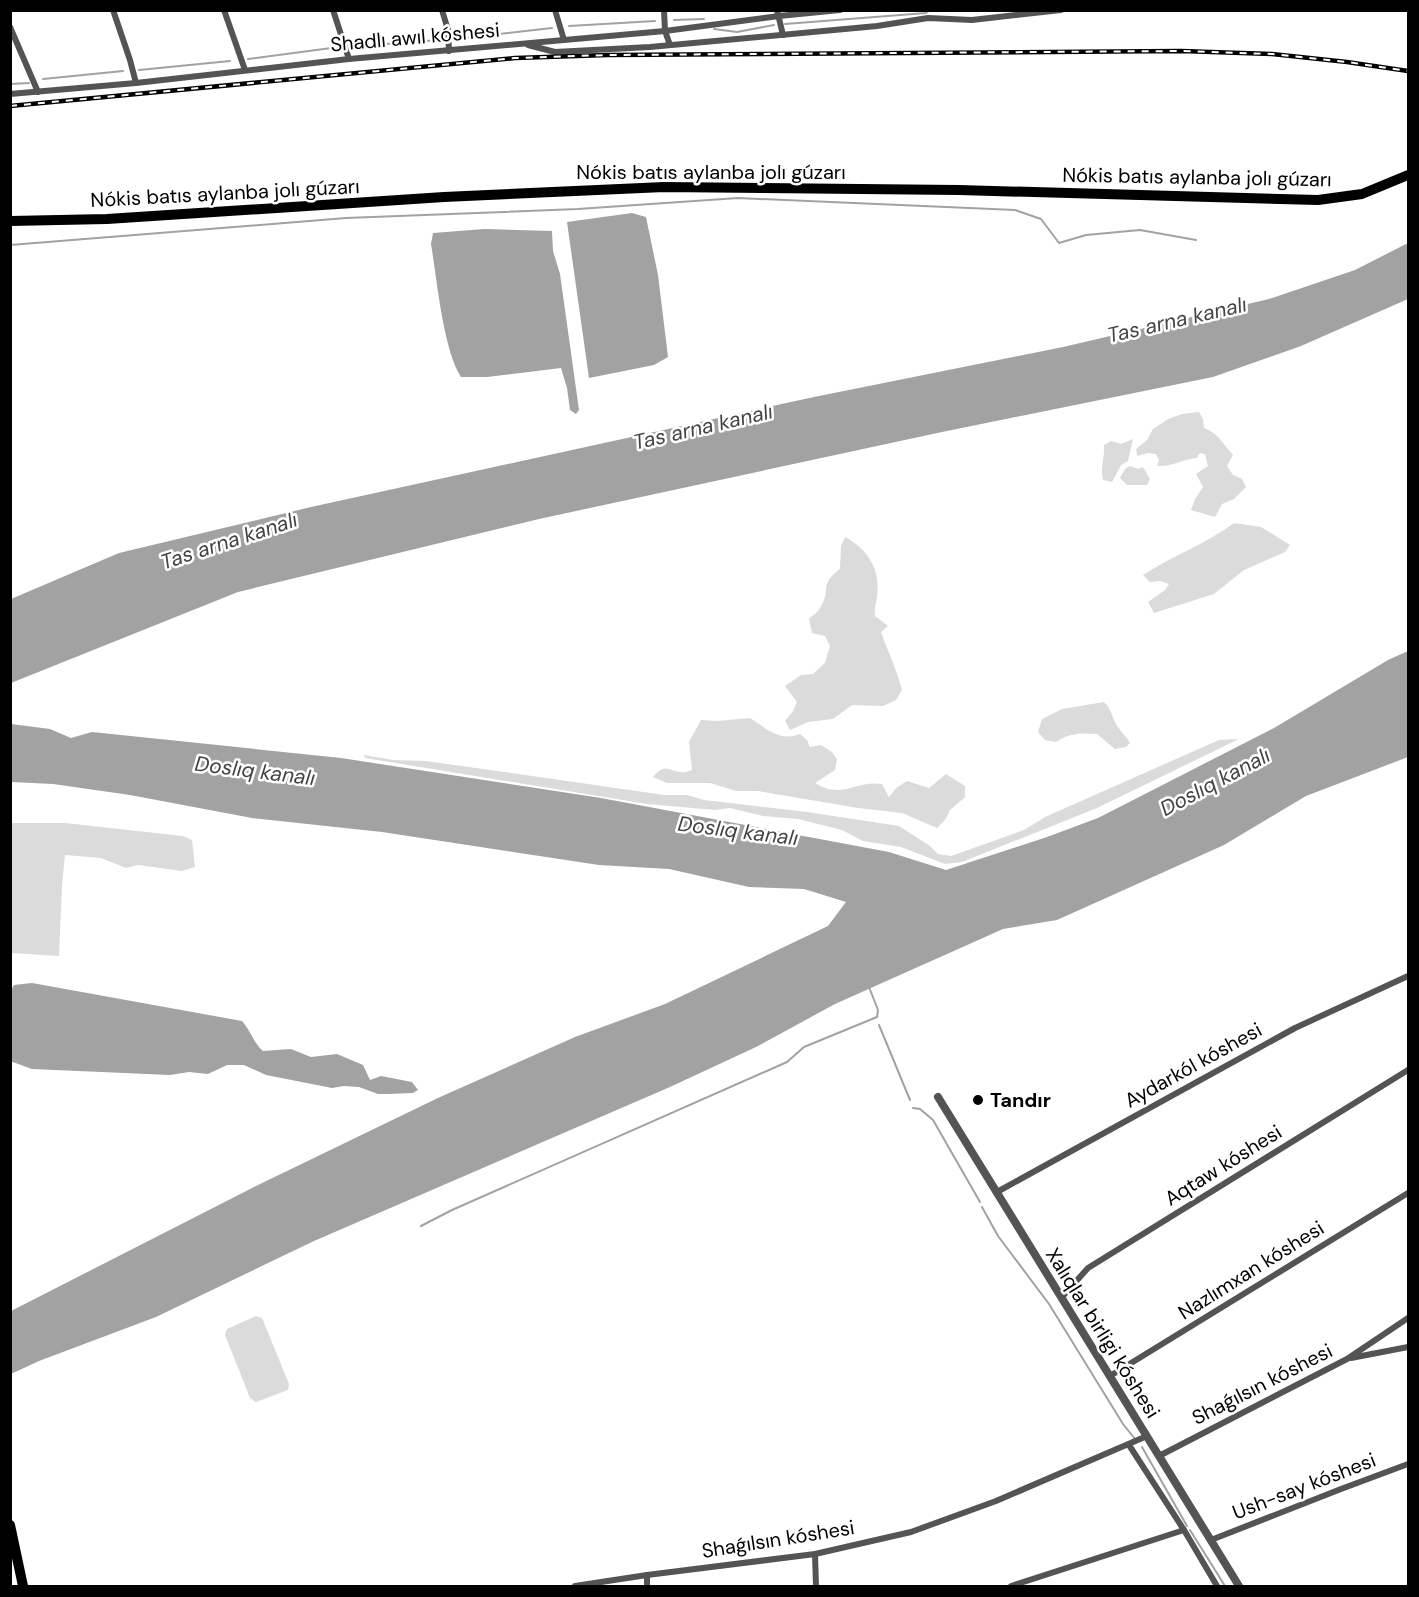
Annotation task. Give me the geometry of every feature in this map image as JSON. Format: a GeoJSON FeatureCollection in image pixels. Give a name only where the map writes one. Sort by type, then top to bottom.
{"type":"FeatureCollection","features":[{"type":"Feature","properties":{"kind":"main road","name":"Nókis batıs aylanba jolı gúzarı"},"geometry":{"type":"LineString","coordinates":[[10,221],[107,219],[444,197],[664,187],[959,190],[1318,200],[1362,194],[1408,175]]}},
{"type":"Feature","properties":{"kind":"main road"},"geometry":{"type":"LineString","coordinates":[[10,1525],[23,1587]]}},
{"type":"Feature","properties":{"kind":"street"},"geometry":{"type":"LineString","coordinates":[[113,10],[136,83]]}},
{"type":"Feature","properties":{"kind":"street"},"geometry":{"type":"LineString","coordinates":[[224,10],[246,70]]}},
{"type":"Feature","properties":{"kind":"street"},"geometry":{"type":"LineString","coordinates":[[333,10],[350,59]]}},
{"type":"Feature","properties":{"kind":"street"},"geometry":{"type":"LineString","coordinates":[[442,10],[448,30],[449,51]]}},
{"type":"Feature","properties":{"kind":"street"},"geometry":{"type":"LineString","coordinates":[[555,10],[564,40]]}},
{"type":"Feature","properties":{"kind":"street"},"geometry":{"type":"LineString","coordinates":[[664,10],[665,32],[670,45]]}},
{"type":"Feature","properties":{"kind":"street","name":"Shadlı awıl kóshesi"},"geometry":{"type":"LineString","coordinates":[[10,94],[136,83],[350,59],[665,32],[778,13],[840,10]]}},
{"type":"Feature","properties":{"kind":"street"},"geometry":{"type":"LineString","coordinates":[[524,44],[555,52],[670,45],[877,26],[928,18],[972,20],[1002,13],[1061,10]]}},
{"type":"Feature","properties":{"kind":"street"},"geometry":{"type":"LineString","coordinates":[[778,13],[783,35]]}},
{"type":"Feature","properties":{"kind":"street"},"geometry":{"type":"LineString","coordinates":[[10,27],[38,92]]}},
{"type":"Feature","properties":{"kind":"street","name":"Aydarkól kóshesi"},"geometry":{"type":"LineString","coordinates":[[997,1192],[1295,1028],[1408,976]]}},
{"type":"Feature","properties":{"kind":"street","name":"Aqtaw kóshesi"},"geometry":{"type":"LineString","coordinates":[[1062,1297],[1088,1268],[1408,1070]]}},
{"type":"Feature","properties":{"kind":"street","name":"Xalıqlar birligi kóshesi"},"geometry":{"type":"LineString","coordinates":[[938,1096],[1239,1587]]}},
{"type":"Feature","properties":{"kind":"street","name":"Nazlımxan kóshesi"},"geometry":{"type":"LineString","coordinates":[[1110,1376],[1408,1193]]}},
{"type":"Feature","properties":{"kind":"street","name":"Shaǵılsın kóshesi"},"geometry":{"type":"LineString","coordinates":[[1159,1456],[1347,1359],[1408,1318]]}},
{"type":"Feature","properties":{"kind":"street","name":"Shaǵılsın kóshesi"},"geometry":{"type":"LineString","coordinates":[[1347,1359],[1408,1347]]}},
{"type":"Feature","properties":{"kind":"street","name":"Shaǵılsın kóshesi"},"geometry":{"type":"LineString","coordinates":[[575,1587],[647,1575],[815,1554],[911,1532],[996,1501],[1147,1436]]}},
{"type":"Feature","properties":{"kind":"street"},"geometry":{"type":"LineString","coordinates":[[1129,1445],[1184,1530],[1216,1587]]}},
{"type":"Feature","properties":{"kind":"street","name":"Ush-say kóshesi"},"geometry":{"type":"LineString","coordinates":[[1211,1540],[1408,1464]]}},
{"type":"Feature","properties":{"kind":"street"},"geometry":{"type":"LineString","coordinates":[[1011,1587],[1184,1530]]}},
{"type":"Feature","properties":{"kind":"street"},"geometry":{"type":"LineString","coordinates":[[815,1554],[816,1587]]}},
{"type":"Feature","properties":{"kind":"street"},"geometry":{"type":"LineString","coordinates":[[647,1575],[648,1587]]}},
{"type":"Feature","properties":{"kind":"shaded area"},"geometry":{"type":"Polygon","coordinates":[[[1199,412],[1204,428],[1217,436],[1233,455],[1227,466],[1233,475],[1242,479],[1246,487],[1234,499],[1222,504],[1215,517],[1191,510],[1203,487],[1196,474],[1208,466],[1205,454],[1200,453],[1197,458],[1162,466],[1157,466],[1159,460],[1156,454],[1148,453],[1137,456],[1136,449],[1147,440],[1153,429],[1168,419],[1199,412]]]}},
{"type":"Feature","properties":{"kind":"shaded area"},"geometry":{"type":"Polygon","coordinates":[[[1133,439],[1128,461],[1121,465],[1112,482],[1103,480],[1104,445],[1111,441],[1121,444],[1133,439]]]}},
{"type":"Feature","properties":{"kind":"shaded area"},"geometry":{"type":"Polygon","coordinates":[[[1130,466],[1138,469],[1143,467],[1150,479],[1147,485],[1127,485],[1120,478],[1125,469],[1130,466]]]}},
{"type":"Feature","properties":{"kind":"shaded area"},"geometry":{"type":"Polygon","coordinates":[[[1234,523],[1261,527],[1290,545],[1285,552],[1244,570],[1214,594],[1154,613],[1148,602],[1165,590],[1169,584],[1160,581],[1150,582],[1143,575],[1234,523]]]}},
{"type":"Feature","properties":{"kind":"shaded area"},"geometry":{"type":"Polygon","coordinates":[[[845,537],[866,554],[875,569],[878,587],[875,616],[888,626],[881,632],[902,690],[896,700],[883,706],[852,705],[833,719],[808,722],[790,730],[785,721],[797,702],[785,686],[801,675],[813,674],[825,663],[830,646],[825,636],[812,633],[809,619],[818,611],[823,602],[829,579],[840,569],[841,546],[845,537]]]}},
{"type":"Feature","properties":{"kind":"shaded area"},"geometry":{"type":"Polygon","coordinates":[[[1104,702],[1130,743],[1126,747],[1115,749],[1097,734],[1075,734],[1056,742],[1045,740],[1038,732],[1042,719],[1062,709],[1104,702]]]}},
{"type":"Feature","properties":{"kind":"shaded area"},"geometry":{"type":"Polygon","coordinates":[[[750,718],[774,733],[786,736],[800,734],[807,740],[810,747],[821,745],[832,752],[837,759],[835,770],[815,783],[825,788],[841,790],[882,784],[889,797],[896,788],[907,781],[929,788],[946,774],[965,786],[965,797],[950,810],[945,820],[937,828],[902,813],[758,791],[736,791],[710,783],[667,783],[653,777],[657,772],[667,768],[682,772],[692,770],[689,742],[701,720],[750,718]]]}},
{"type":"Feature","properties":{"kind":"shaded area"},"geometry":{"type":"Polygon","coordinates":[[[1239,739],[1097,808],[962,862],[945,864],[901,847],[863,841],[842,830],[798,819],[763,816],[730,808],[715,810],[647,804],[365,758],[364,755],[393,760],[426,761],[664,795],[687,795],[704,800],[899,826],[930,846],[938,854],[951,856],[1024,830],[1045,817],[1219,740],[1239,739]]]}},
{"type":"Feature","properties":{"kind":"shaded area"},"geometry":{"type":"Polygon","coordinates":[[[10,823],[65,823],[183,836],[192,840],[195,867],[182,871],[138,865],[126,868],[101,858],[65,855],[59,956],[11,953],[10,823]]]}},
{"type":"Feature","properties":{"kind":"shaded area"},"geometry":{"type":"Polygon","coordinates":[[[256,1316],[262,1318],[289,1384],[288,1390],[256,1402],[250,1398],[225,1335],[227,1329],[256,1316]]]}},
{"type":"Feature","properties":{"kind":"water"},"geometry":{"type":"Polygon","coordinates":[[[632,213],[646,217],[658,275],[668,357],[654,365],[589,378],[567,222],[632,213]]]}},
{"type":"Feature","properties":{"kind":"water"},"geometry":{"type":"Polygon","coordinates":[[[484,229],[552,231],[553,251],[560,274],[579,410],[576,414],[570,410],[561,368],[487,377],[461,377],[455,365],[445,332],[431,244],[433,233],[484,229]]]}},
{"type":"Feature","properties":{"kind":"water","name":"Tas arna kanalı"},"geometry":{"type":"Polygon","coordinates":[[[1408,243],[1408,299],[1301,346],[1213,377],[942,432],[539,519],[238,592],[11,683],[11,599],[119,553],[311,507],[814,397],[1063,347],[1269,299],[1355,270],[1408,243]]]}},
{"type":"Feature","properties":{"kind":"water","name":"Doslıq kanalı"},"geometry":{"type":"Polygon","coordinates":[[[1408,651],[1408,757],[1306,796],[1224,845],[1057,920],[1003,929],[835,1004],[756,1047],[670,1087],[314,1241],[156,1317],[39,1361],[11,1374],[11,1311],[258,1185],[440,1097],[575,1037],[665,1004],[828,926],[846,902],[804,889],[749,887],[669,869],[599,865],[382,832],[252,818],[130,795],[53,784],[11,782],[11,724],[50,729],[71,738],[92,732],[341,758],[601,798],[889,852],[946,870],[1098,818],[1274,728],[1388,660],[1408,651]]]}},
{"type":"Feature","properties":{"kind":"water"},"geometry":{"type":"Polygon","coordinates":[[[32,983],[242,1021],[263,1051],[291,1049],[311,1057],[337,1054],[363,1065],[370,1080],[381,1076],[412,1082],[418,1090],[413,1093],[378,1094],[359,1087],[332,1088],[266,1075],[244,1065],[227,1065],[208,1074],[189,1072],[170,1075],[32,1069],[10,1061],[11,990],[14,985],[32,983]]]}},
{"type":"Feature","properties":{"kind":"waterway"},"geometry":{"type":"LineString","coordinates":[[785,24],[926,13],[929,10]]}},
{"type":"Feature","properties":{"kind":"waterway"},"geometry":{"type":"LineString","coordinates":[[674,20],[704,19]]}},
{"type":"Feature","properties":{"kind":"waterway"},"geometry":{"type":"LineString","coordinates":[[569,26],[655,21]]}},
{"type":"Feature","properties":{"kind":"waterway"},"geometry":{"type":"LineString","coordinates":[[714,29],[737,32],[774,25]]}},
{"type":"Feature","properties":{"kind":"waterway"},"geometry":{"type":"LineString","coordinates":[[455,39],[552,28]]}},
{"type":"Feature","properties":{"kind":"waterway"},"geometry":{"type":"LineString","coordinates":[[358,46],[439,40]]}},
{"type":"Feature","properties":{"kind":"waterway"},"geometry":{"type":"LineString","coordinates":[[248,59],[339,47]]}},
{"type":"Feature","properties":{"kind":"waterway"},"geometry":{"type":"LineString","coordinates":[[139,70],[230,61]]}},
{"type":"Feature","properties":{"kind":"waterway"},"geometry":{"type":"LineString","coordinates":[[43,79],[123,71]]}},
{"type":"Feature","properties":{"kind":"waterway"},"geometry":{"type":"LineString","coordinates":[[10,84],[29,83]]}},
{"type":"Feature","properties":{"kind":"waterway"},"geometry":{"type":"LineString","coordinates":[[10,245],[346,218],[578,209],[738,198],[1015,210],[1041,219],[1059,243],[1086,235],[1140,230],[1196,240]]}},
{"type":"Feature","properties":{"kind":"waterway"},"geometry":{"type":"LineString","coordinates":[[421,1226],[452,1210],[787,1062],[804,1047],[877,1017],[878,1010],[869,987]]}},
{"type":"Feature","properties":{"kind":"waterway"},"geometry":{"type":"LineString","coordinates":[[879,1025],[910,1100]]}},
{"type":"Feature","properties":{"kind":"waterway"},"geometry":{"type":"LineString","coordinates":[[913,1108],[920,1109],[933,1120],[980,1202]]}},
{"type":"Feature","properties":{"kind":"waterway"},"geometry":{"type":"LineString","coordinates":[[982,1207],[998,1236],[1049,1304],[1123,1424],[1135,1439]]}},
{"type":"Feature","properties":{"kind":"waterway"},"geometry":{"type":"LineString","coordinates":[[1142,1447],[1187,1526]]}},
{"type":"Feature","properties":{"kind":"waterway"},"geometry":{"type":"LineString","coordinates":[[1190,1530],[1225,1586]]}},
{"type":"Feature","properties":{"kind":"railway"},"geometry":{"type":"LineString","coordinates":[[10,106],[515,58],[608,55],[1181,51],[1272,54],[1408,71]]}},
{"type":"Feature","properties":{"kind":"place","name":"Tandır"},"geometry":{"type":"Point","coordinates":[978,1100]}}]}
